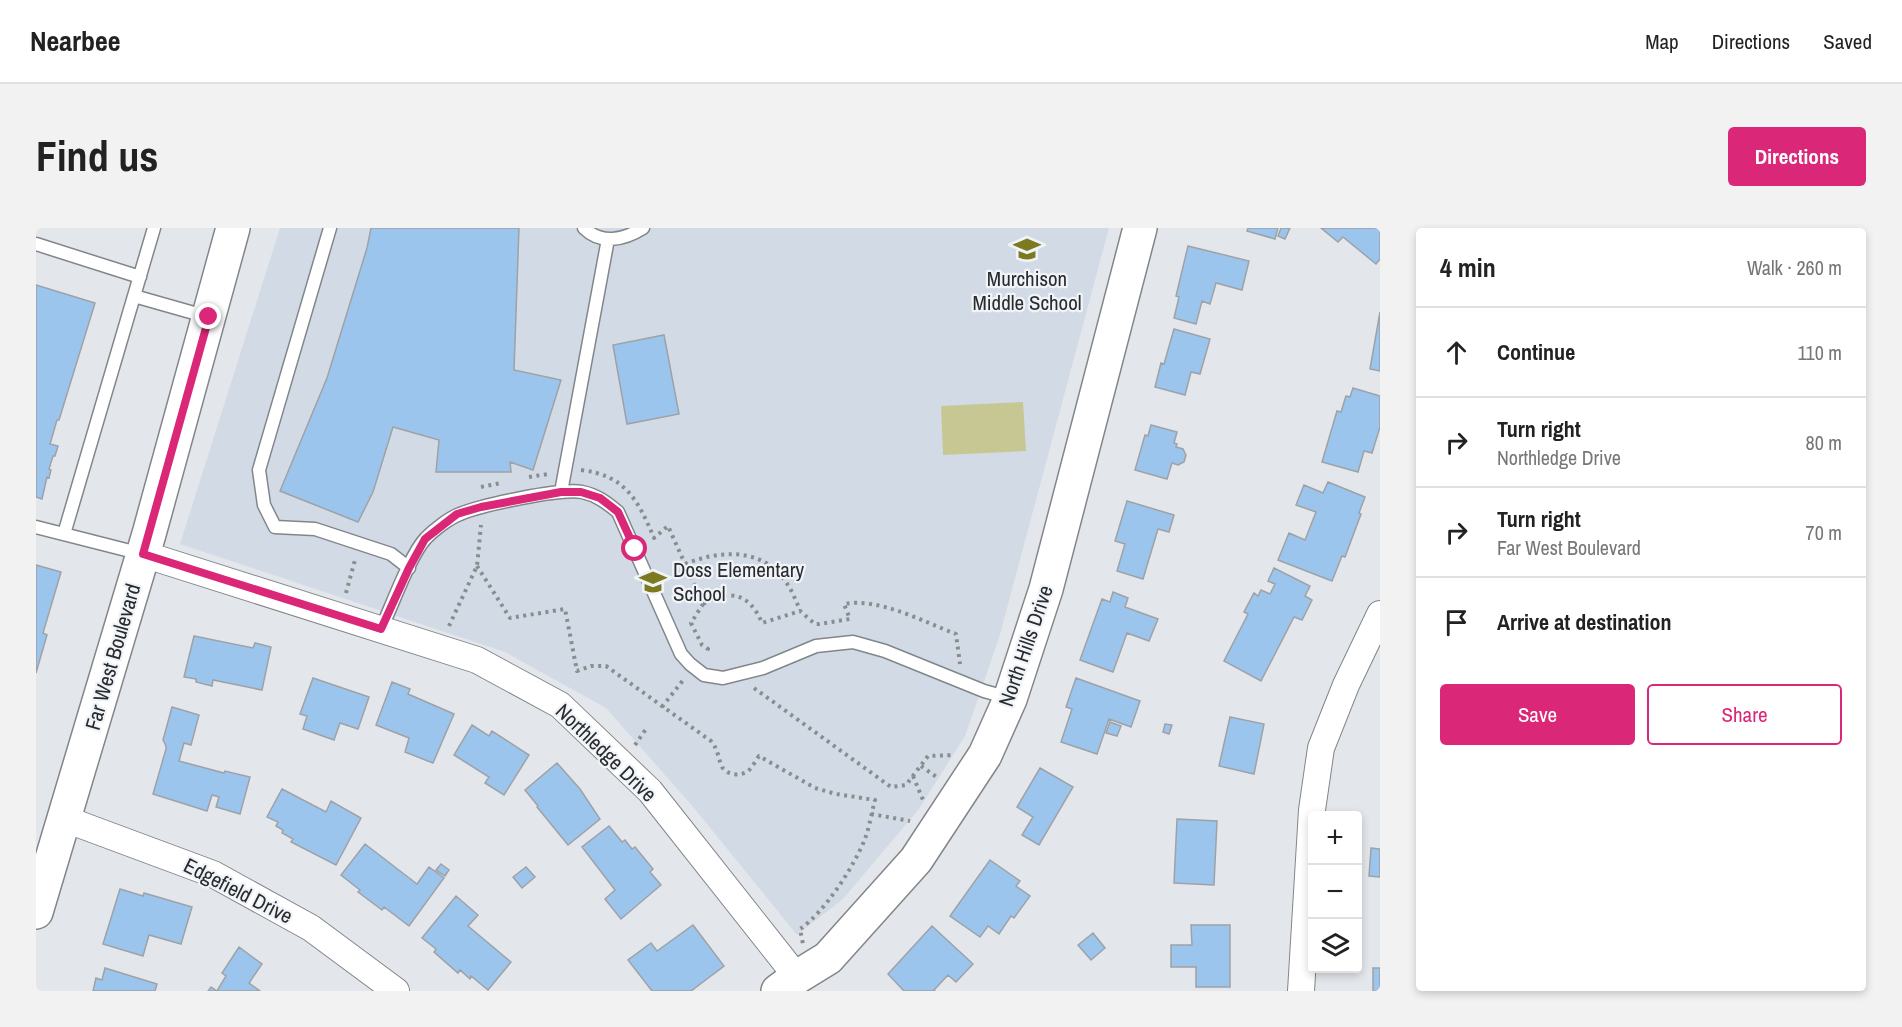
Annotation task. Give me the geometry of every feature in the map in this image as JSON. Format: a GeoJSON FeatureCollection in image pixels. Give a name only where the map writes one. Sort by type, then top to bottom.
{"type":"FeatureCollection","features":[{"type":"Feature","properties":{"kind":"street","name":"Far West Boulevard"},"geometry":{"type":"LineString","coordinates":[[36,912],[143,554],[233,228]]}},
{"type":"Feature","properties":{"kind":"street","name":"North Hills Drive"},"geometry":{"type":"LineString","coordinates":[[793,971],[828,958],[916,860],[985,755],[1010,699],[1046,589],[1140,228]]}},
{"type":"Feature","properties":{"kind":"street","name":"Northledge Drive"},"geometry":{"type":"LineString","coordinates":[[143,554],[477,660],[560,705],[650,791],[793,971]]}},
{"type":"Feature","properties":{"kind":"street"},"geometry":{"type":"LineString","coordinates":[[1301,991],[1312,810],[1321,748],[1346,685],[1380,614]]}},
{"type":"Feature","properties":{"kind":"street","name":"Edgefield Drive"},"geometry":{"type":"LineString","coordinates":[[65,819],[213,874],[311,928],[396,991]]}},
{"type":"Feature","properties":{"kind":"lane"},"geometry":{"type":"LineString","coordinates":[[64,534],[154,228]]}},
{"type":"Feature","properties":{"kind":"lane"},"geometry":{"type":"LineString","coordinates":[[330,228],[259,471],[264,505],[275,527],[315,529],[391,554],[409,568]]}},
{"type":"Feature","properties":{"kind":"lane"},"geometry":{"type":"LineString","coordinates":[[584,228],[595,235],[617,240],[631,236],[643,228]]}},
{"type":"Feature","properties":{"kind":"lane"},"geometry":{"type":"LineString","coordinates":[[561,492],[608,239]]}},
{"type":"Feature","properties":{"kind":"lane"},"geometry":{"type":"LineString","coordinates":[[36,244],[140,277]]}},
{"type":"Feature","properties":{"kind":"lane"},"geometry":{"type":"LineString","coordinates":[[134,296],[209,317]]}},
{"type":"Feature","properties":{"kind":"lane"},"geometry":{"type":"LineString","coordinates":[[381,629],[425,539],[457,514],[481,507],[561,492],[581,492],[600,498],[618,512],[681,654],[705,675],[723,678],[763,668],[816,646],[853,642],[885,651],[984,691],[1010,699]]}},
{"type":"Feature","properties":{"kind":"lane"},"geometry":{"type":"LineString","coordinates":[[36,527],[143,554]]}},
{"type":"Feature","properties":{"kind":"path"},"geometry":{"type":"LineString","coordinates":[[578,470],[591,471],[621,484],[642,510],[654,538],[668,526],[703,604]]}},
{"type":"Feature","properties":{"kind":"path"},"geometry":{"type":"LineString","coordinates":[[449,626],[477,566],[481,525]]}},
{"type":"Feature","properties":{"kind":"path"},"geometry":{"type":"LineString","coordinates":[[685,564],[705,557],[728,554],[741,554],[758,559],[782,576],[800,611],[815,624],[850,619],[844,604],[866,603],[884,607],[956,634],[960,665],[964,670]]}},
{"type":"Feature","properties":{"kind":"path"},"geometry":{"type":"LineString","coordinates":[[345,593],[356,555]]}},
{"type":"Feature","properties":{"kind":"path"},"geometry":{"type":"LineString","coordinates":[[477,566],[510,618],[565,609],[577,671],[591,666],[606,666],[711,741],[716,748],[723,769],[728,773],[737,775],[747,772],[759,756],[815,788],[875,800],[866,835],[854,862],[813,920],[800,929],[793,971]]}},
{"type":"Feature","properties":{"kind":"path"},"geometry":{"type":"LineString","coordinates":[[705,651],[708,649],[702,645],[691,622],[703,604],[723,596],[740,597],[753,606],[762,623],[800,611]]}},
{"type":"Feature","properties":{"kind":"path"},"geometry":{"type":"LineString","coordinates":[[663,707],[683,681],[690,686]]}},
{"type":"Feature","properties":{"kind":"path"},"geometry":{"type":"LineString","coordinates":[[744,691],[755,688],[756,691],[891,787],[906,785],[928,756],[956,756]]}},
{"type":"Feature","properties":{"kind":"path"},"geometry":{"type":"LineString","coordinates":[[635,744],[646,729]]}},
{"type":"Feature","properties":{"kind":"path"},"geometry":{"type":"LineString","coordinates":[[921,766],[941,780]]}},
{"type":"Feature","properties":{"kind":"path"},"geometry":{"type":"LineString","coordinates":[[913,776],[925,806]]}},
{"type":"Feature","properties":{"kind":"path"},"geometry":{"type":"LineString","coordinates":[[871,814],[913,822]]}},
{"type":"Feature","properties":{"kind":"shaded area","name":"Doss Elementary School"},"geometry":{"type":"Polygon","coordinates":[[[280,228],[1109,228],[999,638],[965,736],[919,809],[843,899],[797,935],[694,808],[606,708],[505,652],[180,544],[280,228]]]}},
{"type":"Feature","properties":{"kind":"green space"},"geometry":{"type":"Polygon","coordinates":[[[1023,402],[1026,451],[943,455],[941,406],[1023,402]]]}},
{"type":"Feature","properties":{"kind":"building"},"geometry":{"type":"Polygon","coordinates":[[[371,228],[519,228],[514,370],[561,380],[533,470],[510,462],[511,472],[436,472],[439,440],[393,427],[373,492],[358,522],[280,491],[327,378],[371,228]]]}},
{"type":"Feature","properties":{"kind":"building"},"geometry":{"type":"Polygon","coordinates":[[[1248,228],[1278,228],[1275,239],[1247,231],[1248,228]]]}},
{"type":"Feature","properties":{"kind":"building"},"geometry":{"type":"Polygon","coordinates":[[[1281,228],[1290,228],[1285,239],[1278,236],[1281,228]]]}},
{"type":"Feature","properties":{"kind":"building"},"geometry":{"type":"Polygon","coordinates":[[[1321,228],[1380,228],[1380,259],[1376,264],[1343,237],[1338,242],[1321,228]]]}},
{"type":"Feature","properties":{"kind":"building"},"geometry":{"type":"Polygon","coordinates":[[[1188,246],[1249,261],[1242,290],[1216,283],[1210,304],[1202,301],[1196,324],[1174,318],[1179,297],[1176,296],[1188,246]]]}},
{"type":"Feature","properties":{"kind":"building"},"geometry":{"type":"Polygon","coordinates":[[[36,285],[95,303],[50,444],[58,446],[49,469],[51,470],[42,499],[36,497],[36,285]]]}},
{"type":"Feature","properties":{"kind":"building"},"geometry":{"type":"Polygon","coordinates":[[[1380,312],[1380,371],[1370,369],[1380,312]]]}},
{"type":"Feature","properties":{"kind":"building"},"geometry":{"type":"Polygon","coordinates":[[[1174,329],[1210,339],[1200,374],[1191,372],[1185,395],[1155,387],[1174,329]]]}},
{"type":"Feature","properties":{"kind":"building"},"geometry":{"type":"Polygon","coordinates":[[[664,335],[679,414],[627,424],[613,345],[664,335]]]}},
{"type":"Feature","properties":{"kind":"building"},"geometry":{"type":"Polygon","coordinates":[[[1353,388],[1380,396],[1380,427],[1372,453],[1364,451],[1358,472],[1322,462],[1337,411],[1341,412],[1346,396],[1350,397],[1353,388]]]}},
{"type":"Feature","properties":{"kind":"building"},"geometry":{"type":"Polygon","coordinates":[[[1151,425],[1177,432],[1174,443],[1177,444],[1176,447],[1183,449],[1186,455],[1184,462],[1178,465],[1172,463],[1167,479],[1135,470],[1145,435],[1148,436],[1151,425]]]}},
{"type":"Feature","properties":{"kind":"building"},"geometry":{"type":"Polygon","coordinates":[[[1328,482],[1365,497],[1345,557],[1342,556],[1332,581],[1278,560],[1289,533],[1305,540],[1316,512],[1296,505],[1304,485],[1323,493],[1328,482]]]}},
{"type":"Feature","properties":{"kind":"building"},"geometry":{"type":"Polygon","coordinates":[[[1127,501],[1174,515],[1169,532],[1158,529],[1143,579],[1117,571],[1125,544],[1115,541],[1127,501]]]}},
{"type":"Feature","properties":{"kind":"building"},"geometry":{"type":"Polygon","coordinates":[[[36,565],[61,572],[43,633],[47,635],[36,673],[36,565]]]}},
{"type":"Feature","properties":{"kind":"building"},"geometry":{"type":"Polygon","coordinates":[[[1274,568],[1310,586],[1305,596],[1312,600],[1302,620],[1294,617],[1261,681],[1224,661],[1248,614],[1244,612],[1254,593],[1258,596],[1261,590],[1270,594],[1275,584],[1268,581],[1274,568]]]}},
{"type":"Feature","properties":{"kind":"building"},"geometry":{"type":"Polygon","coordinates":[[[1113,592],[1128,598],[1125,607],[1158,619],[1149,641],[1127,633],[1113,672],[1080,660],[1102,599],[1110,602],[1113,592]]]}},
{"type":"Feature","properties":{"kind":"building"},"geometry":{"type":"Polygon","coordinates":[[[194,636],[253,648],[255,643],[271,647],[262,690],[213,680],[212,686],[184,677],[194,636]]]}},
{"type":"Feature","properties":{"kind":"building"},"geometry":{"type":"Polygon","coordinates":[[[313,678],[369,697],[358,729],[340,723],[334,740],[303,729],[307,716],[300,714],[313,678]]]}},
{"type":"Feature","properties":{"kind":"building"},"geometry":{"type":"Polygon","coordinates":[[[1076,678],[1140,701],[1131,727],[1109,719],[1097,754],[1061,742],[1072,709],[1066,707],[1076,678]]]}},
{"type":"Feature","properties":{"kind":"building"},"geometry":{"type":"Polygon","coordinates":[[[392,682],[410,689],[408,694],[454,714],[433,763],[405,752],[409,738],[376,725],[392,682]]]}},
{"type":"Feature","properties":{"kind":"building"},"geometry":{"type":"Polygon","coordinates":[[[172,707],[199,715],[191,745],[184,743],[179,761],[224,773],[225,771],[250,777],[240,814],[216,807],[219,797],[212,795],[207,811],[153,794],[166,749],[163,740],[172,707]]]}},
{"type":"Feature","properties":{"kind":"building"},"geometry":{"type":"Polygon","coordinates":[[[1230,717],[1264,724],[1254,774],[1219,766],[1230,717]]]}},
{"type":"Feature","properties":{"kind":"building"},"geometry":{"type":"Polygon","coordinates":[[[1110,722],[1121,726],[1117,736],[1106,733],[1110,722]]]}},
{"type":"Feature","properties":{"kind":"building"},"geometry":{"type":"Polygon","coordinates":[[[1165,724],[1172,725],[1169,734],[1163,732],[1165,724]]]}},
{"type":"Feature","properties":{"kind":"building"},"geometry":{"type":"Polygon","coordinates":[[[472,725],[489,736],[492,731],[529,755],[504,795],[485,783],[489,777],[454,755],[472,725]]]}},
{"type":"Feature","properties":{"kind":"building"},"geometry":{"type":"Polygon","coordinates":[[[557,763],[580,789],[600,819],[568,845],[525,790],[557,763]]]}},
{"type":"Feature","properties":{"kind":"building"},"geometry":{"type":"Polygon","coordinates":[[[1040,768],[1073,787],[1039,845],[1022,835],[1033,817],[1017,807],[1040,768]]]}},
{"type":"Feature","properties":{"kind":"building"},"geometry":{"type":"Polygon","coordinates":[[[282,789],[326,812],[331,801],[361,818],[336,865],[291,842],[293,839],[282,833],[283,830],[276,826],[278,822],[267,817],[282,789]]]}},
{"type":"Feature","properties":{"kind":"building"},"geometry":{"type":"Polygon","coordinates":[[[1177,819],[1217,821],[1214,885],[1174,883],[1177,819]]]}},
{"type":"Feature","properties":{"kind":"building"},"geometry":{"type":"Polygon","coordinates":[[[609,826],[622,842],[625,840],[632,849],[635,847],[653,869],[650,872],[661,885],[621,919],[605,899],[615,890],[582,847],[609,826]]]}},
{"type":"Feature","properties":{"kind":"building"},"geometry":{"type":"Polygon","coordinates":[[[365,844],[417,884],[429,867],[444,878],[409,926],[384,907],[382,910],[358,892],[360,890],[341,875],[365,844]]]}},
{"type":"Feature","properties":{"kind":"building"},"geometry":{"type":"Polygon","coordinates":[[[1371,848],[1380,849],[1380,877],[1369,876],[1371,848]]]}},
{"type":"Feature","properties":{"kind":"building"},"geometry":{"type":"Polygon","coordinates":[[[990,860],[1020,881],[1016,886],[1030,896],[1014,918],[1011,916],[999,934],[988,926],[980,937],[950,916],[990,860]]]}},
{"type":"Feature","properties":{"kind":"building"},"geometry":{"type":"Polygon","coordinates":[[[441,864],[449,870],[445,876],[436,870],[441,864]]]}},
{"type":"Feature","properties":{"kind":"building"},"geometry":{"type":"Polygon","coordinates":[[[526,867],[535,877],[522,888],[513,877],[526,867]]]}},
{"type":"Feature","properties":{"kind":"building"},"geometry":{"type":"Polygon","coordinates":[[[120,889],[143,896],[144,893],[192,907],[181,944],[149,935],[143,956],[103,944],[120,889]]]}},
{"type":"Feature","properties":{"kind":"building"},"geometry":{"type":"Polygon","coordinates":[[[456,896],[478,915],[468,926],[511,962],[488,990],[471,976],[470,979],[460,970],[458,973],[434,952],[436,949],[422,938],[456,896]]]}},
{"type":"Feature","properties":{"kind":"building"},"geometry":{"type":"Polygon","coordinates":[[[693,925],[724,966],[691,991],[652,991],[628,960],[651,943],[657,951],[693,925]]]}},
{"type":"Feature","properties":{"kind":"building"},"geometry":{"type":"Polygon","coordinates":[[[1191,925],[1230,925],[1230,987],[1196,987],[1196,967],[1171,967],[1171,945],[1192,945],[1191,925]]]}},
{"type":"Feature","properties":{"kind":"building"},"geometry":{"type":"Polygon","coordinates":[[[932,926],[973,964],[956,982],[948,975],[935,991],[904,991],[888,974],[932,926]]]}},
{"type":"Feature","properties":{"kind":"building"},"geometry":{"type":"Polygon","coordinates":[[[1093,933],[1105,948],[1091,960],[1078,945],[1093,933]]]}},
{"type":"Feature","properties":{"kind":"building"},"geometry":{"type":"Polygon","coordinates":[[[239,947],[262,964],[249,983],[260,991],[217,991],[226,976],[222,973],[239,947]]]}},
{"type":"Feature","properties":{"kind":"building"},"geometry":{"type":"Polygon","coordinates":[[[105,968],[157,984],[155,991],[93,991],[96,978],[102,980],[105,968]]]}},
{"type":"Feature","properties":{"kind":"building"},"geometry":{"type":"Polygon","coordinates":[[[1373,968],[1380,968],[1380,991],[1373,991],[1373,968]]]}},
{"type":"Feature","properties":{"kind":"place","name":"Murchison Middle School"},"geometry":{"type":"Point","coordinates":[1027,249]}},
{"type":"Feature","properties":{"kind":"place","name":"Doss Elementary School"},"geometry":{"type":"Point","coordinates":[653,582]}},
{"type":"Feature","properties":{"kind":"route"},"geometry":{"type":"LineString","coordinates":[[209,317],[143,554],[381,629],[425,539],[457,514],[481,507],[561,492],[581,492],[600,498],[618,512],[635,549]]}}]}
